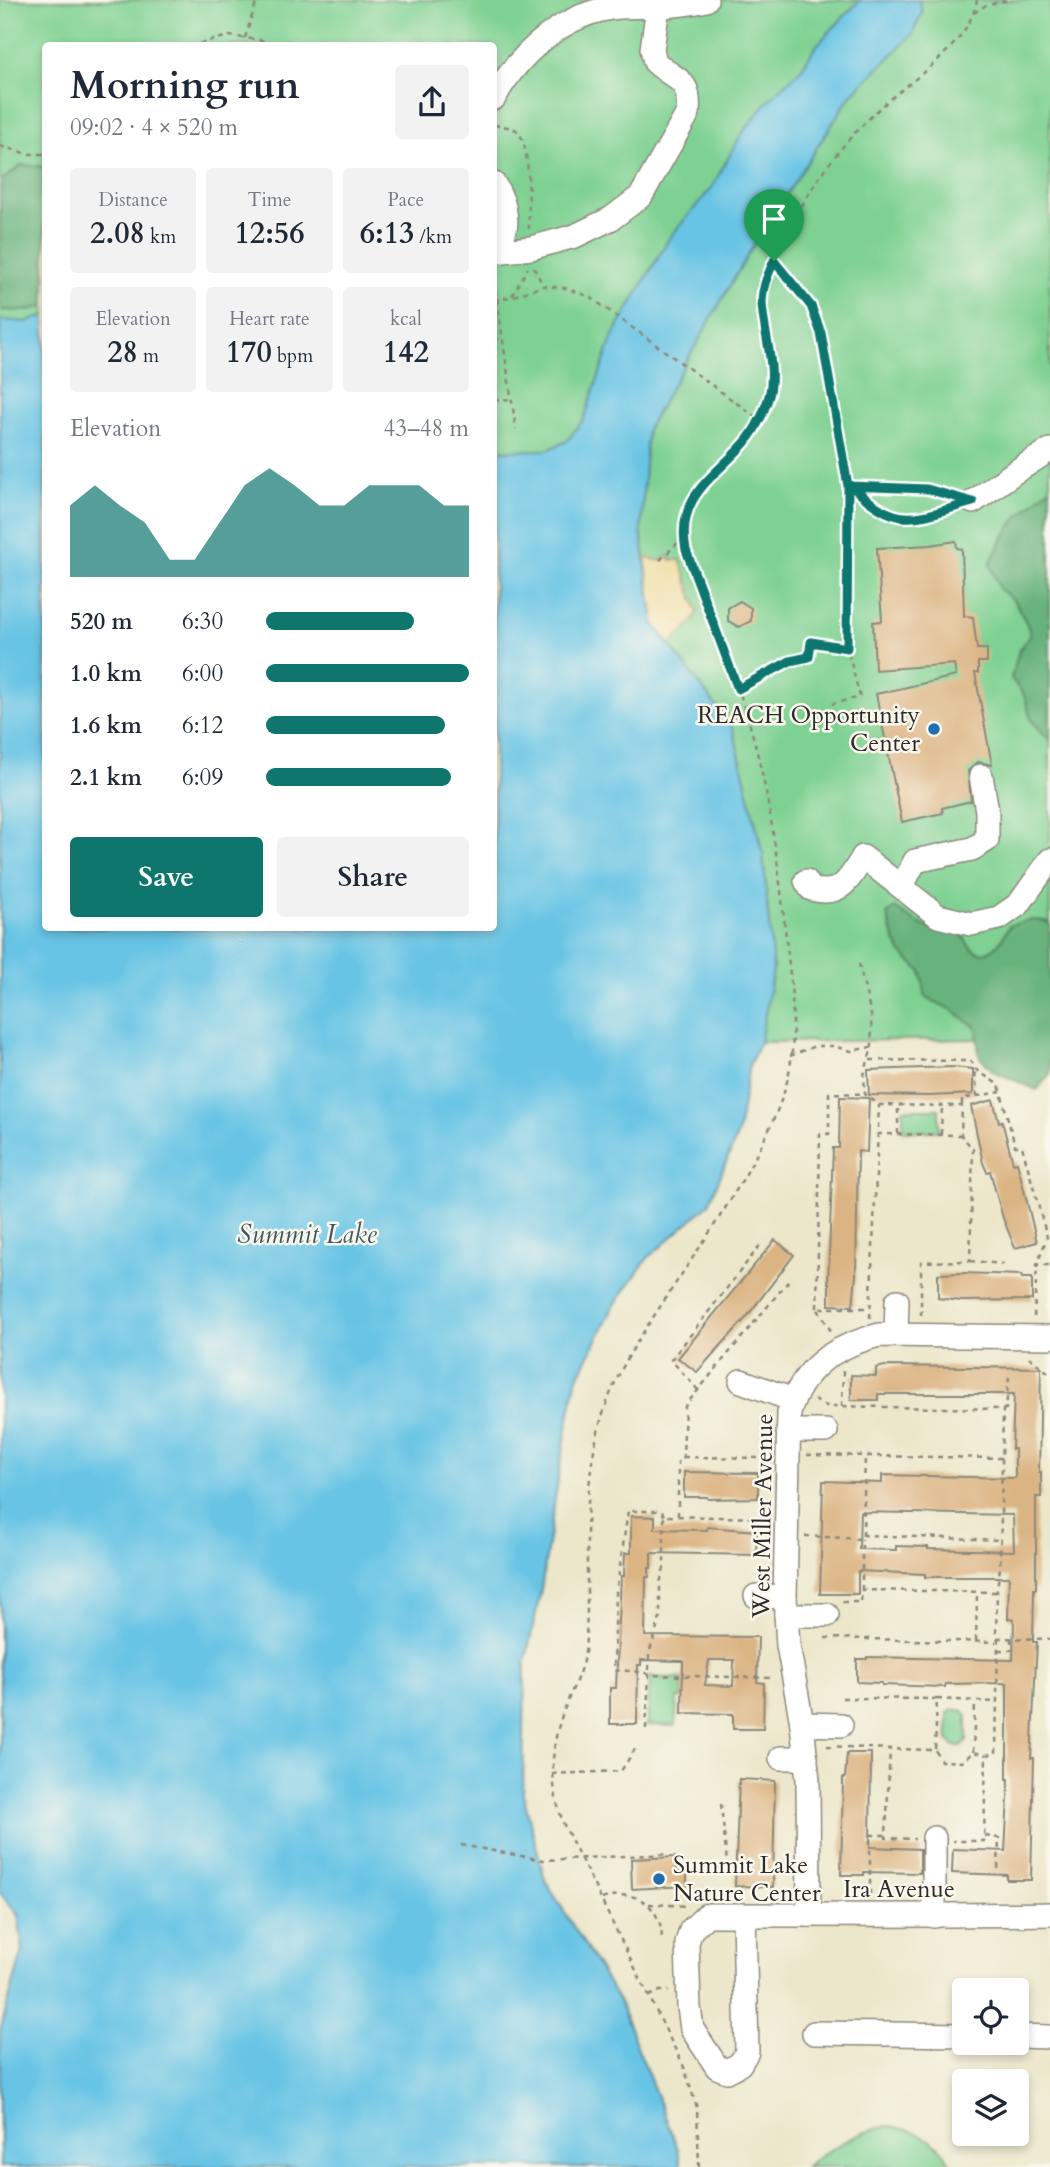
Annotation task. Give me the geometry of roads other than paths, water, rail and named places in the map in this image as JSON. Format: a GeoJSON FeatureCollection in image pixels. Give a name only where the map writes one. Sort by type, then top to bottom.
{"type":"FeatureCollection","features":[{"type":"Feature","properties":{"kind":"street"},"geometry":{"type":"LineString","coordinates":[[497,93],[531,48],[558,28],[586,15],[618,7],[658,7],[706,0]]}},
{"type":"Feature","properties":{"kind":"street"},"geometry":{"type":"LineString","coordinates":[[497,251],[531,255],[612,218],[641,197],[688,113],[690,98],[684,83],[655,62],[652,49],[658,7]]}},
{"type":"Feature","properties":{"kind":"street"},"geometry":{"type":"LineString","coordinates":[[497,189],[506,212],[506,228],[497,247]]}},
{"type":"Feature","properties":{"kind":"street"},"geometry":{"type":"LineString","coordinates":[[973,502],[1014,471],[1050,450]]}},
{"type":"Feature","properties":{"kind":"street"},"geometry":{"type":"LineString","coordinates":[[902,886],[915,862],[972,849],[987,840],[987,811],[981,776]]}},
{"type":"Feature","properties":{"kind":"street"},"geometry":{"type":"LineString","coordinates":[[806,881],[811,889],[832,891],[844,886],[863,857],[938,916],[971,924],[999,918],[1020,904],[1050,860]]}},
{"type":"Feature","properties":{"kind":"street"},"geometry":{"type":"LineString","coordinates":[[896,1334],[897,1300]]}},
{"type":"Feature","properties":{"kind":"street","name":"West Miller Avenue"},"geometry":{"type":"LineString","coordinates":[[809,1915],[808,1780],[802,1724],[788,1645],[786,1606],[789,1413],[804,1400],[803,1380],[831,1353],[858,1340],[896,1334],[1050,1337]]}},
{"type":"Feature","properties":{"kind":"street"},"geometry":{"type":"LineString","coordinates":[[741,1381],[804,1400]]}},
{"type":"Feature","properties":{"kind":"street"},"geometry":{"type":"LineString","coordinates":[[788,1431],[826,1431]]}},
{"type":"Feature","properties":{"kind":"street"},"geometry":{"type":"LineString","coordinates":[[756,1596],[830,1618]]}},
{"type":"Feature","properties":{"kind":"street"},"geometry":{"type":"LineString","coordinates":[[802,1724],[841,1725]]}},
{"type":"Feature","properties":{"kind":"street"},"geometry":{"type":"LineString","coordinates":[[781,1758],[806,1758]]}},
{"type":"Feature","properties":{"kind":"street"},"geometry":{"type":"LineString","coordinates":[[934,1916],[940,1840]]}},
{"type":"Feature","properties":{"kind":"street","name":"Ira Avenue"},"geometry":{"type":"LineString","coordinates":[[744,1915],[747,2052],[740,2064],[727,2071],[717,2067],[692,2029],[687,1943],[700,1910],[744,1915],[1050,1914]]}},
{"type":"Feature","properties":{"kind":"street"},"geometry":{"type":"LineString","coordinates":[[814,2033],[952,2035]]}},
{"type":"Feature","properties":{"kind":"street"},"geometry":{"type":"LineString","coordinates":[[1029,2036],[1050,2037]]}},
{"type":"Feature","properties":{"kind":"water","name":"Summit Lake"},"geometry":{"type":"Polygon","coordinates":[[[919,0],[922,13],[912,35],[851,95],[753,246],[647,429],[641,531],[654,624],[733,729],[763,855],[773,970],[760,1042],[749,1065],[738,1133],[709,1204],[647,1259],[614,1306],[576,1381],[541,1590],[525,1663],[523,1794],[545,1880],[619,2001],[678,2149],[681,2167],[0,2167],[0,2031],[23,1950],[18,1915],[0,1893],[0,320],[26,322],[42,317],[42,931],[497,931],[497,451],[547,450],[567,441],[584,419],[613,336],[670,237],[711,189],[741,135],[768,101],[802,68],[816,46],[859,1],[919,0]]]}},
{"type":"Feature","properties":{"kind":"place","name":"REACH Opportunity Center"},"geometry":{"type":"Point","coordinates":[934,729]}},
{"type":"Feature","properties":{"kind":"place","name":"Summit Lake Nature Center"},"geometry":{"type":"Point","coordinates":[659,1879]}}]}
